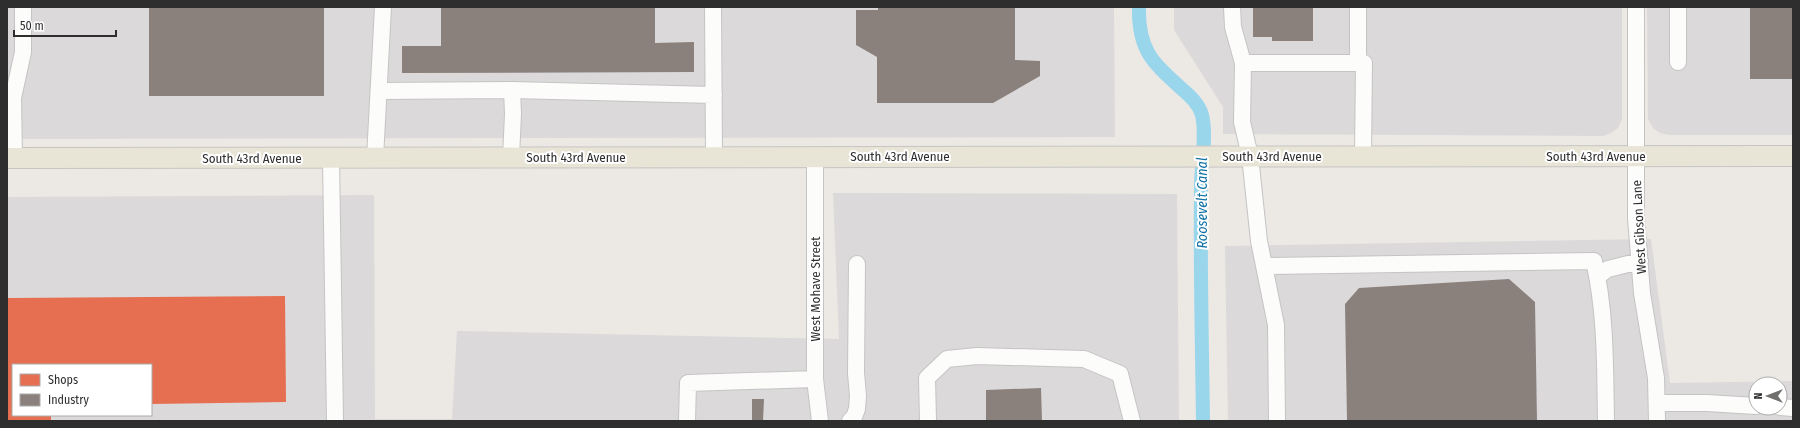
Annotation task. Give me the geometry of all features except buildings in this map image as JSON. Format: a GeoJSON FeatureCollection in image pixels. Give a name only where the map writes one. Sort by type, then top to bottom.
{"type":"FeatureCollection","features":[{"type":"Feature","properties":{"kind":"main road","name":"South 43rd Avenue"},"geometry":{"type":"LineString","coordinates":[[11,158],[714,156],[1793,156]]}},
{"type":"Feature","properties":{"kind":"street"},"geometry":{"type":"LineString","coordinates":[[11,158],[14,67],[23,52],[23,7]]}},
{"type":"Feature","properties":{"kind":"street"},"geometry":{"type":"LineString","coordinates":[[375,158],[383,7]]}},
{"type":"Feature","properties":{"kind":"street"},"geometry":{"type":"LineString","coordinates":[[713,7],[714,156]]}},
{"type":"Feature","properties":{"kind":"street"},"geometry":{"type":"LineString","coordinates":[[1232,7],[1233,28],[1243,62],[1242,122],[1250,156],[1259,241],[1276,326],[1277,421]]}},
{"type":"Feature","properties":{"kind":"street"},"geometry":{"type":"LineString","coordinates":[[1358,7],[1358,62]]}},
{"type":"Feature","properties":{"kind":"street","name":"West Gibson Lane"},"geometry":{"type":"LineString","coordinates":[[1636,7],[1636,218],[1642,292],[1656,378],[1657,421]]}},
{"type":"Feature","properties":{"kind":"street"},"geometry":{"type":"LineString","coordinates":[[1678,7],[1678,62]]}},
{"type":"Feature","properties":{"kind":"street"},"geometry":{"type":"LineString","coordinates":[[1243,62],[1364,62],[1363,156]]}},
{"type":"Feature","properties":{"kind":"street"},"geometry":{"type":"LineString","coordinates":[[379,91],[512,90],[714,95]]}},
{"type":"Feature","properties":{"kind":"street"},"geometry":{"type":"LineString","coordinates":[[511,157],[513,114],[512,90]]}},
{"type":"Feature","properties":{"kind":"street","name":"West Mohave Street"},"geometry":{"type":"LineString","coordinates":[[815,156],[815,379],[820,421]]}},
{"type":"Feature","properties":{"kind":"street"},"geometry":{"type":"LineString","coordinates":[[331,158],[335,421]]}},
{"type":"Feature","properties":{"kind":"street"},"geometry":{"type":"LineString","coordinates":[[1264,266],[1594,261],[1598,276],[1604,346],[1606,421]]}},
{"type":"Feature","properties":{"kind":"street"},"geometry":{"type":"LineString","coordinates":[[1598,276],[1608,269],[1640,261]]}},
{"type":"Feature","properties":{"kind":"street"},"geometry":{"type":"LineString","coordinates":[[850,421],[854,417],[857,409],[858,396],[856,373],[857,264]]}},
{"type":"Feature","properties":{"kind":"street"},"geometry":{"type":"LineString","coordinates":[[928,421],[927,378],[947,359],[977,356],[1084,359],[1113,371],[1120,374],[1132,421]]}},
{"type":"Feature","properties":{"kind":"street"},"geometry":{"type":"LineString","coordinates":[[687,421],[688,383],[815,379]]}},
{"type":"Feature","properties":{"kind":"street"},"geometry":{"type":"LineString","coordinates":[[1657,403],[1708,403],[1748,406]]}},
{"type":"Feature","properties":{"kind":"shaded area"},"geometry":{"type":"Polygon","coordinates":[[[7,7],[1114,7],[1115,137],[7,139],[7,7]]]}},
{"type":"Feature","properties":{"kind":"shaded area"},"geometry":{"type":"Polygon","coordinates":[[[1174,7],[1622,7],[1622,119],[1618,128],[1603,136],[1223,134],[1223,107],[1174,30],[1174,7]]]}},
{"type":"Feature","properties":{"kind":"shaded area"},"geometry":{"type":"Polygon","coordinates":[[[1647,7],[1793,7],[1793,135],[1669,135],[1660,133],[1653,128],[1648,119],[1647,7]]]}},
{"type":"Feature","properties":{"kind":"shaded area"},"geometry":{"type":"Polygon","coordinates":[[[833,193],[1177,194],[1179,421],[7,421],[7,197],[374,195],[375,419],[452,419],[457,331],[839,339],[833,193]]]}},
{"type":"Feature","properties":{"kind":"shaded area"},"geometry":{"type":"Polygon","coordinates":[[[1651,239],[1670,383],[1748,382],[1748,416],[1788,416],[1788,381],[1793,381],[1793,421],[1228,421],[1225,246],[1651,239]]]}},
{"type":"Feature","properties":{"kind":"waterway","name":"Roosevelt Canal"},"geometry":{"type":"LineString","coordinates":[[1139,7],[1141,34],[1144,45],[1149,54],[1162,71],[1188,94],[1201,111],[1202,115],[1204,132],[1201,178],[1203,421]]}}]}
